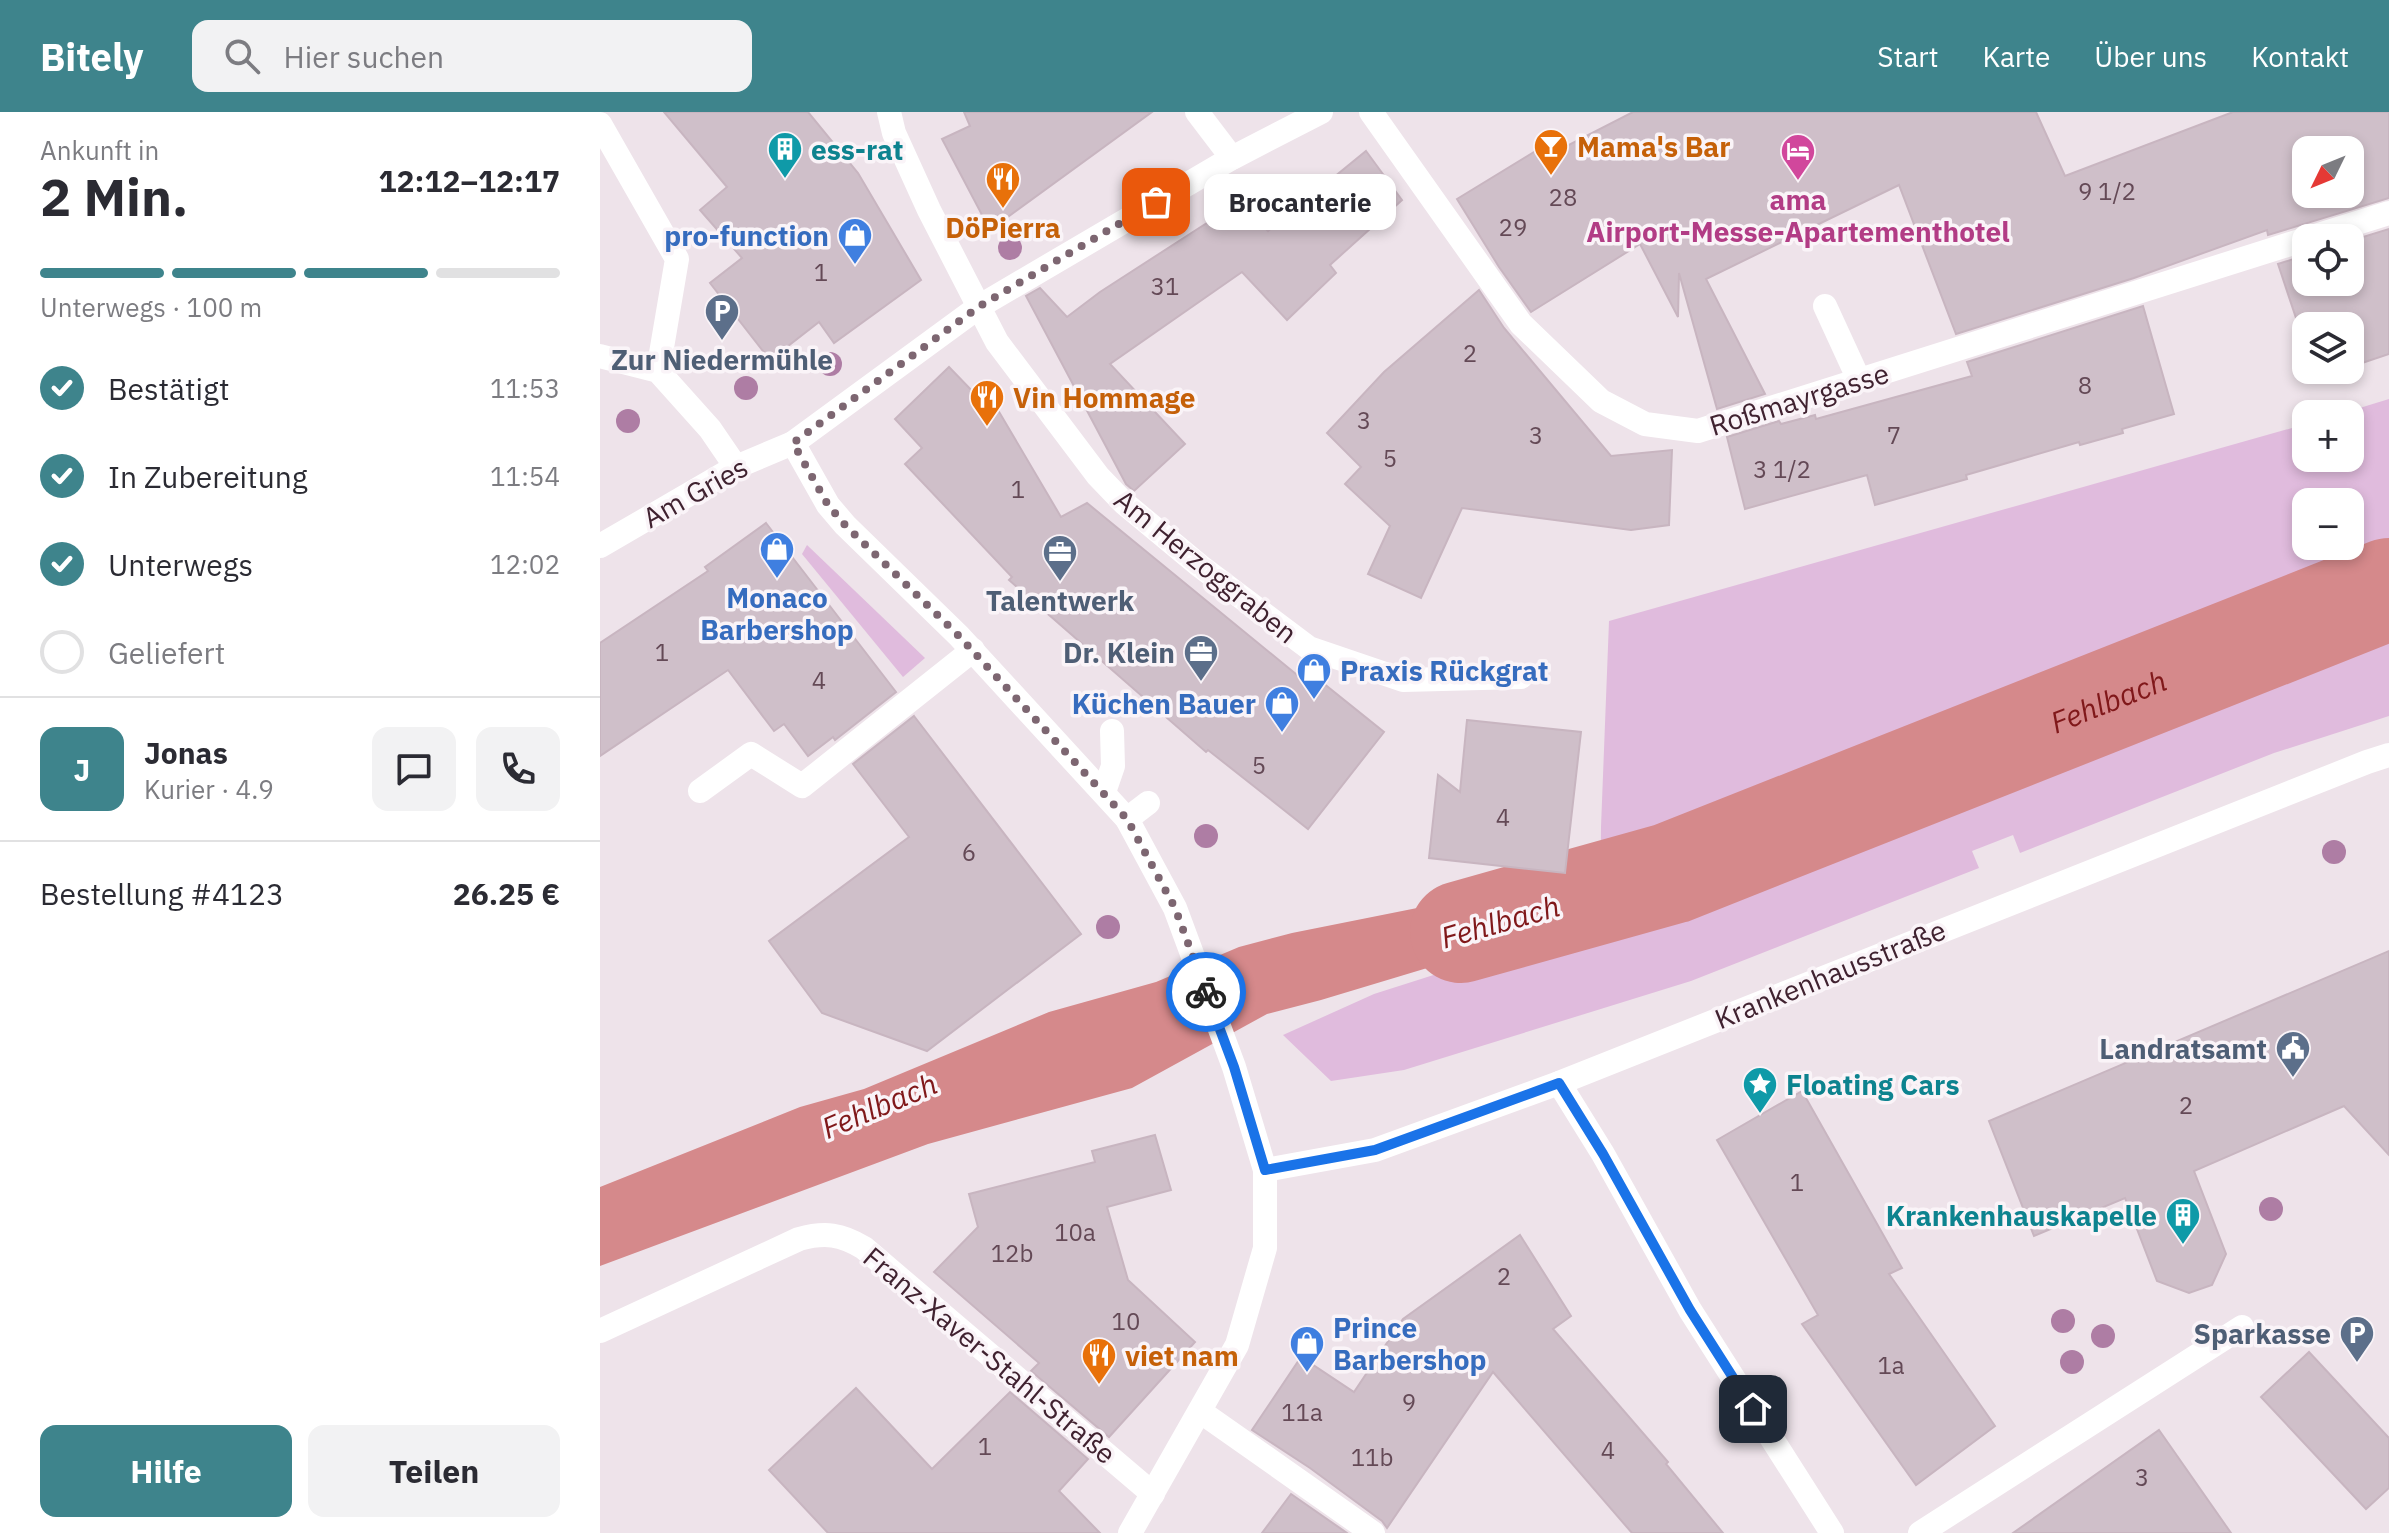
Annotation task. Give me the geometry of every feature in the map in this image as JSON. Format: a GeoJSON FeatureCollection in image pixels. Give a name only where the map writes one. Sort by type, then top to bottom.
{"type":"FeatureCollection","features":[{"type":"Feature","properties":{"kind":"street","name":"Am Herzoggraben"},"geometry":{"type":"LineString","coordinates":[[889,112],[894,133],[929,210],[997,342],[1098,476],[1124,503],[1200,566],[1309,648],[1403,680],[1521,677]]}},
{"type":"Feature","properties":{"kind":"street"},"geometry":{"type":"LineString","coordinates":[[1197,112],[1232,158]]}},
{"type":"Feature","properties":{"kind":"street","name":"Am Gries"},"geometry":{"type":"LineString","coordinates":[[600,546],[736,467],[793,443],[980,306],[1232,158],[1321,112]]}},
{"type":"Feature","properties":{"kind":"street","name":"Roßmayrgasse"},"geometry":{"type":"LineString","coordinates":[[1371,112],[1521,324],[1601,401],[1645,424],[1698,431],[2292,243]]}},
{"type":"Feature","properties":{"kind":"street"},"geometry":{"type":"LineString","coordinates":[[600,124],[677,259],[658,371]]}},
{"type":"Feature","properties":{"kind":"street","name":"Roßmayrgasse"},"geometry":{"type":"LineString","coordinates":[[2353,224],[2389,213]]}},
{"type":"Feature","properties":{"kind":"street"},"geometry":{"type":"LineString","coordinates":[[1825,306],[1859,380]]}},
{"type":"Feature","properties":{"kind":"street"},"geometry":{"type":"LineString","coordinates":[[600,356],[658,371],[710,429],[736,467]]}},
{"type":"Feature","properties":{"kind":"street"},"geometry":{"type":"LineString","coordinates":[[793,443],[828,505],[845,525],[973,650],[1127,819],[1175,908],[1234,1067],[1265,1170],[1265,1248],[1237,1345],[1130,1533]]}},
{"type":"Feature","properties":{"kind":"street"},"geometry":{"type":"LineString","coordinates":[[700,791],[751,754],[802,786],[973,650]]}},
{"type":"Feature","properties":{"kind":"street"},"geometry":{"type":"LineString","coordinates":[[1104,792],[1113,766],[1112,731]]}},
{"type":"Feature","properties":{"kind":"street","name":"Krankenhausstraße"},"geometry":{"type":"LineString","coordinates":[[1265,1170],[1375,1150],[1559,1083],[2389,755]]}},
{"type":"Feature","properties":{"kind":"street"},"geometry":{"type":"LineString","coordinates":[[1127,819],[1148,803]]}},
{"type":"Feature","properties":{"kind":"street"},"geometry":{"type":"LineString","coordinates":[[1559,1083],[1603,1154],[1690,1310],[1832,1533]]}},
{"type":"Feature","properties":{"kind":"street","name":"Franz-Xaver-Stahl-Straße"},"geometry":{"type":"LineString","coordinates":[[600,1331],[799,1239],[816,1235],[841,1236],[864,1248],[1153,1494]]}},
{"type":"Feature","properties":{"kind":"street"},"geometry":{"type":"LineString","coordinates":[[1920,1533],[2242,1327]]}},
{"type":"Feature","properties":{"kind":"street"},"geometry":{"type":"LineString","coordinates":[[1201,1412],[1373,1533]]}},
{"type":"Feature","properties":{"kind":"shaded area"},"geometry":{"type":"Polygon","coordinates":[[[2389,399],[2389,716],[2274,753],[2020,853],[2013,835],[1972,851],[1979,868],[1691,981],[1404,1070],[1331,1081],[1283,1035],[1374,994],[1600,922],[1609,621],[2292,428],[2292,472],[2364,472],[2364,407],[2389,399]]]}},
{"type":"Feature","properties":{"kind":"shaded area"},"geometry":{"type":"Polygon","coordinates":[[[807,545],[925,658],[903,677],[802,554],[807,545]]]}},
{"type":"Feature","properties":{"kind":"water"},"geometry":{"type":"Polygon","coordinates":[[[1592,873],[1596,917],[1267,1014],[1132,1088],[928,1144],[600,1266],[600,1187],[800,1107],[864,1089],[1049,1012],[1156,982],[1239,947],[1292,933],[1592,873]]]}},
{"type":"Feature","properties":{"kind":"building"},"geometry":{"type":"Polygon","coordinates":[[[664,112],[808,112],[858,173],[921,280],[834,343],[819,322],[770,360],[710,283],[742,258],[700,210],[727,187],[664,112]]]}},
{"type":"Feature","properties":{"kind":"building"},"geometry":{"type":"Polygon","coordinates":[[[964,112],[1152,112],[990,230],[942,139],[970,126],[964,112]]]}},
{"type":"Feature","properties":{"kind":"building"},"geometry":{"type":"Polygon","coordinates":[[[1633,112],[2036,112],[2065,176],[2233,112],[2389,112],[2389,198],[2364,206],[2364,136],[2292,136],[2292,208],[2356,208],[2304,224],[2292,224],[2292,228],[2268,235],[2267,230],[2134,278],[1956,334],[1899,185],[1706,279],[1765,394],[1717,409],[1679,273],[1678,317],[1640,244],[1531,312],[1457,199],[1557,138],[1563,148],[1633,112]]]}},
{"type":"Feature","properties":{"kind":"building"},"geometry":{"type":"Polygon","coordinates":[[[1366,151],[1402,200],[1330,265],[1336,273],[1287,320],[1242,272],[1110,364],[1185,444],[1134,491],[1126,484],[1026,296],[1040,288],[1067,317],[1100,292],[1241,201],[1268,231],[1366,151]]]}},
{"type":"Feature","properties":{"kind":"building"},"geometry":{"type":"Polygon","coordinates":[[[2389,229],[2389,354],[2364,362],[2364,312],[2294,312],[2278,264],[2292,260],[2292,296],[2364,296],[2364,237],[2389,229]]]}},
{"type":"Feature","properties":{"kind":"building"},"geometry":{"type":"Polygon","coordinates":[[[1479,290],[1504,328],[1611,456],[1672,450],[1669,525],[1631,530],[1462,508],[1421,598],[1368,574],[1390,526],[1345,484],[1361,467],[1327,433],[1384,372],[1479,290]]]}},
{"type":"Feature","properties":{"kind":"building"},"geometry":{"type":"Polygon","coordinates":[[[2143,306],[2174,414],[2122,429],[2123,433],[2080,445],[2079,442],[1875,505],[1867,475],[1745,509],[1727,437],[1779,421],[1781,424],[1815,415],[1816,419],[1972,376],[1967,362],[2143,306]]]}},
{"type":"Feature","properties":{"kind":"building"},"geometry":{"type":"Polygon","coordinates":[[[949,367],[977,396],[985,388],[1061,517],[1087,503],[1302,679],[1308,671],[1384,732],[1308,829],[1208,750],[1206,752],[1009,580],[1012,577],[905,464],[922,448],[895,419],[949,367]]]}},
{"type":"Feature","properties":{"kind":"building"},"geometry":{"type":"Polygon","coordinates":[[[766,523],[896,692],[835,740],[833,737],[808,756],[784,724],[774,731],[728,670],[600,756],[600,643],[708,571],[705,567],[766,523]]]}},
{"type":"Feature","properties":{"kind":"building"},"geometry":{"type":"Polygon","coordinates":[[[914,716],[1081,934],[927,1051],[822,1013],[769,941],[909,837],[853,764],[914,716]]]}},
{"type":"Feature","properties":{"kind":"building"},"geometry":{"type":"Polygon","coordinates":[[[1467,720],[1581,732],[1565,873],[1429,858],[1438,775],[1460,792],[1467,720]]]}},
{"type":"Feature","properties":{"kind":"building"},"geometry":{"type":"Polygon","coordinates":[[[2389,951],[2389,1155],[2344,1106],[2194,1171],[2226,1254],[2212,1285],[2189,1293],[2157,1281],[2125,1198],[2034,1236],[1989,1121],[2389,951]]]}},
{"type":"Feature","properties":{"kind":"building"},"geometry":{"type":"Polygon","coordinates":[[[1802,1091],[1902,1268],[1889,1274],[1995,1426],[1916,1485],[1802,1324],[1818,1315],[1717,1140],[1802,1091]]]}},
{"type":"Feature","properties":{"kind":"building"},"geometry":{"type":"Polygon","coordinates":[[[1155,1135],[1171,1190],[1107,1207],[1128,1280],[1195,1342],[1109,1437],[1031,1371],[1039,1363],[934,1272],[978,1227],[969,1194],[1095,1162],[1092,1151],[1155,1135]]]}},
{"type":"Feature","properties":{"kind":"building"},"geometry":{"type":"Polygon","coordinates":[[[1520,1235],[1571,1316],[1553,1329],[1668,1462],[1666,1464],[1723,1533],[1632,1533],[1493,1372],[1387,1528],[1382,1521],[1310,1468],[1252,1430],[1301,1357],[1354,1392],[1403,1319],[1520,1235]]]}},
{"type":"Feature","properties":{"kind":"building"},"geometry":{"type":"Polygon","coordinates":[[[2309,1352],[2389,1438],[2389,1488],[2366,1509],[2261,1397],[2309,1352]]]}},
{"type":"Feature","properties":{"kind":"building"},"geometry":{"type":"Polygon","coordinates":[[[856,1388],[932,1469],[1010,1392],[1088,1459],[1059,1491],[1100,1533],[828,1533],[769,1470],[856,1388]]]}},
{"type":"Feature","properties":{"kind":"building"},"geometry":{"type":"Polygon","coordinates":[[[2159,1430],[2231,1533],[2013,1533],[2159,1430]]]}},
{"type":"Feature","properties":{"kind":"building"},"geometry":{"type":"Polygon","coordinates":[[[1291,1494],[1347,1533],[1262,1533],[1291,1494]]]}},
{"type":"Feature","properties":{"kind":"waterway","name":"Fehlbach"},"geometry":{"type":"LineString","coordinates":[[1461,932],[1672,873],[2389,589]]}},
{"type":"Feature","properties":{"kind":"way so far"},"geometry":{"type":"LineString","coordinates":[[1156,202],[980,306],[793,443],[828,505],[845,525],[959,636],[1127,819],[1175,908],[1206,992]]}},
{"type":"Feature","properties":{"kind":"place","name":"Mama's Bar"},"geometry":{"type":"Point","coordinates":[1551,177]}},
{"type":"Feature","properties":{"kind":"place","name":"ess-rat"},"geometry":{"type":"Point","coordinates":[785,180]}},
{"type":"Feature","properties":{"kind":"place","name":"ama Airport-Messe-Apartementhotel"},"geometry":{"type":"Point","coordinates":[1798,182]}},
{"type":"Feature","properties":{"kind":"place","name":"Brocanterie"},"geometry":{"type":"Point","coordinates":[1156,202]}},
{"type":"Feature","properties":{"kind":"place","name":"DöPierra"},"geometry":{"type":"Point","coordinates":[1003,210]}},
{"type":"Feature","properties":{"kind":"place","name":"pro-function"},"geometry":{"type":"Point","coordinates":[855,266]}},
{"type":"Feature","properties":{"kind":"place","name":"Zur Niedermühle"},"geometry":{"type":"Point","coordinates":[722,342]}},
{"type":"Feature","properties":{"kind":"place","name":"Vin Hommage"},"geometry":{"type":"Point","coordinates":[987,428]}},
{"type":"Feature","properties":{"kind":"place","name":"Monaco Barbershop"},"geometry":{"type":"Point","coordinates":[777,580]}},
{"type":"Feature","properties":{"kind":"place","name":"Talentwerk"},"geometry":{"type":"Point","coordinates":[1060,583]}},
{"type":"Feature","properties":{"kind":"place","name":"Dr. Klein"},"geometry":{"type":"Point","coordinates":[1201,683]}},
{"type":"Feature","properties":{"kind":"place","name":"Praxis Rückgrat"},"geometry":{"type":"Point","coordinates":[1314,701]}},
{"type":"Feature","properties":{"kind":"place","name":"Küchen Bauer"},"geometry":{"type":"Point","coordinates":[1282,734]}},
{"type":"Feature","properties":{"kind":"place","name":"Landratsamt"},"geometry":{"type":"Point","coordinates":[2293,1079]}},
{"type":"Feature","properties":{"kind":"place","name":"Floating Cars"},"geometry":{"type":"Point","coordinates":[1760,1115]}},
{"type":"Feature","properties":{"kind":"place","name":"Krankenhauskapelle"},"geometry":{"type":"Point","coordinates":[2183,1246]}},
{"type":"Feature","properties":{"kind":"place","name":"Sparkasse"},"geometry":{"type":"Point","coordinates":[2357,1364]}},
{"type":"Feature","properties":{"kind":"place","name":"Prince Barbershop"},"geometry":{"type":"Point","coordinates":[1307,1374]}},
{"type":"Feature","properties":{"kind":"place","name":"viet nam"},"geometry":{"type":"Point","coordinates":[1099,1386]}},
{"type":"Feature","properties":{"kind":"route"},"geometry":{"type":"LineString","coordinates":[[1206,992],[1234,1067],[1265,1170],[1375,1150],[1559,1083],[1603,1154],[1690,1310],[1753,1409]]}}]}
